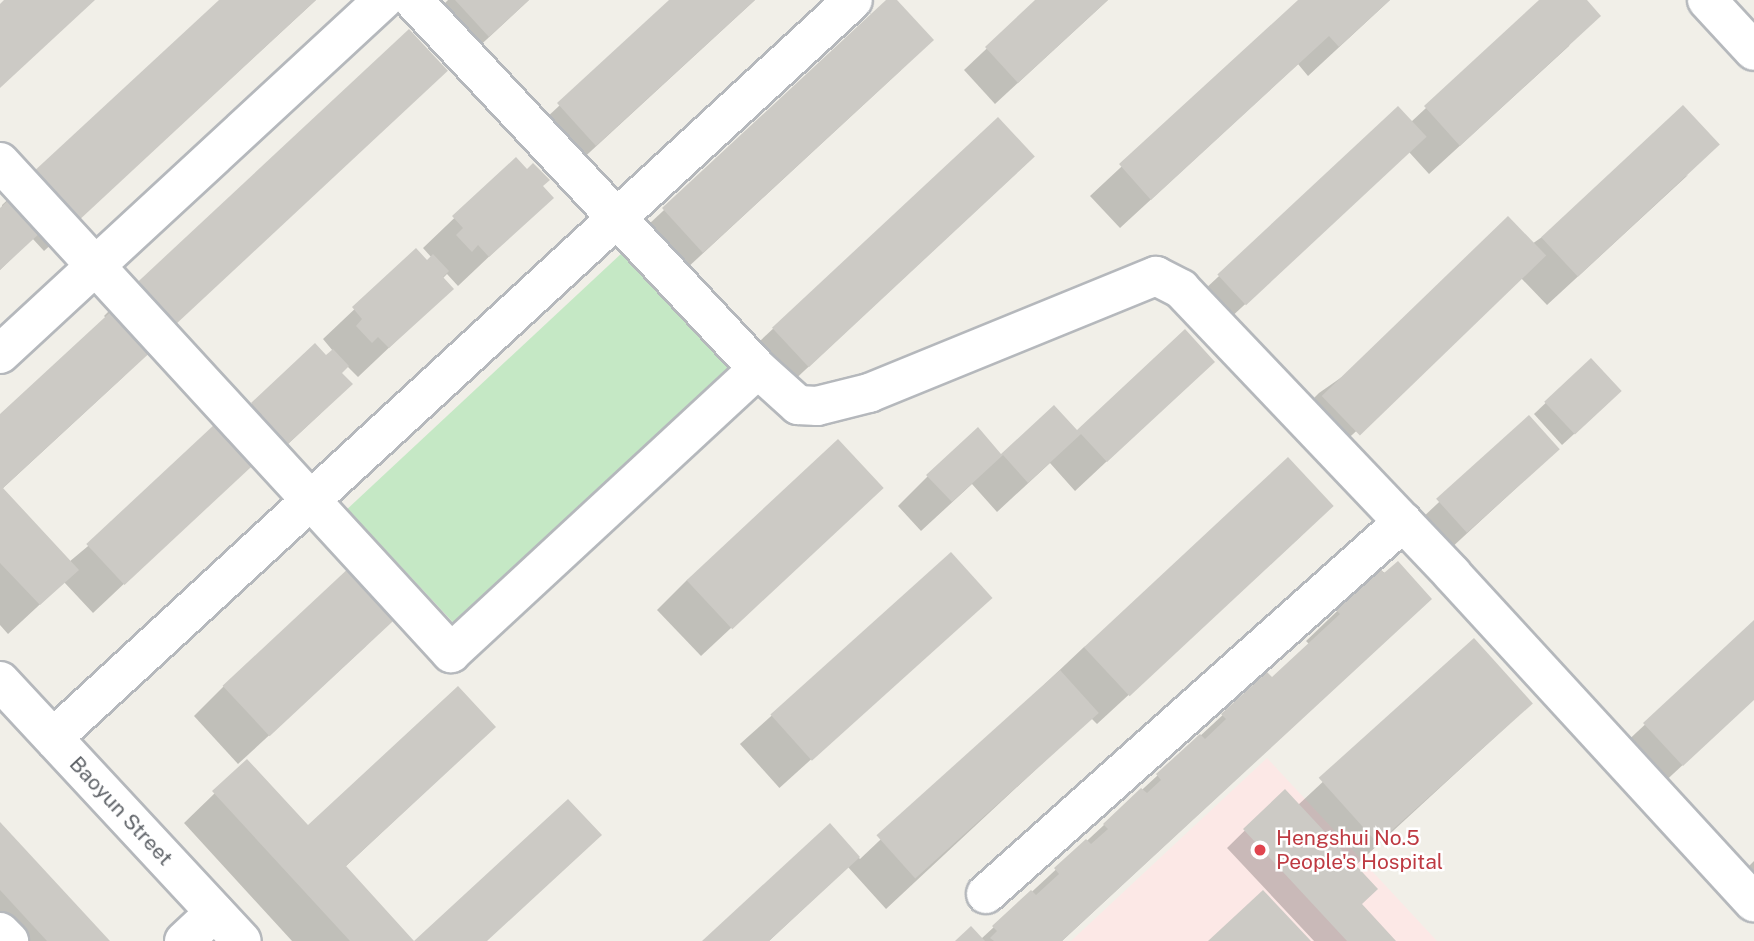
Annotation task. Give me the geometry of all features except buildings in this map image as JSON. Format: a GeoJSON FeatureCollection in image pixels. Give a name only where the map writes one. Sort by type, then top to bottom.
{"type":"FeatureCollection","features":[{"type":"Feature","properties":{"kind":"street"},"geometry":{"type":"LineString","coordinates":[[0,354],[383,0]]}},
{"type":"Feature","properties":{"kind":"street"},"geometry":{"type":"LineString","coordinates":[[413,0],[758,369],[798,405],[817,406],[869,393],[1156,276],[1181,289],[1452,575],[1754,902]]}},
{"type":"Feature","properties":{"kind":"street"},"geometry":{"type":"LineString","coordinates":[[54,738],[853,0]]}},
{"type":"Feature","properties":{"kind":"street"},"geometry":{"type":"LineString","coordinates":[[1707,0],[1754,51]]}},
{"type":"Feature","properties":{"kind":"street"},"geometry":{"type":"LineString","coordinates":[[0,162],[451,653],[758,369]]}},
{"type":"Feature","properties":{"kind":"street"},"geometry":{"type":"LineString","coordinates":[[986,894],[1403,523]]}},
{"type":"Feature","properties":{"kind":"street","name":"Baoyun Street"},"geometry":{"type":"LineString","coordinates":[[0,681],[242,941]]}},
{"type":"Feature","properties":{"kind":"street"},"geometry":{"type":"LineString","coordinates":[[184,941],[215,912]]}},
{"type":"Feature","properties":{"kind":"street"},"geometry":{"type":"LineString","coordinates":[[0,932],[9,941]]}},
{"type":"Feature","properties":{"kind":"shaded area","name":"Hengshui No.5 People's Hospital"},"geometry":{"type":"Polygon","coordinates":[[[1267,758],[1437,941],[1071,941],[1267,758]]]}},
{"type":"Feature","properties":{"kind":"green space"},"geometry":{"type":"Polygon","coordinates":[[[623,252],[733,370],[457,627],[347,509],[623,252]]]}},
{"type":"Feature","properties":{"kind":"place","name":"Hengshui No.5 People's Hospital"},"geometry":{"type":"Point","coordinates":[1260,850]}}]}
